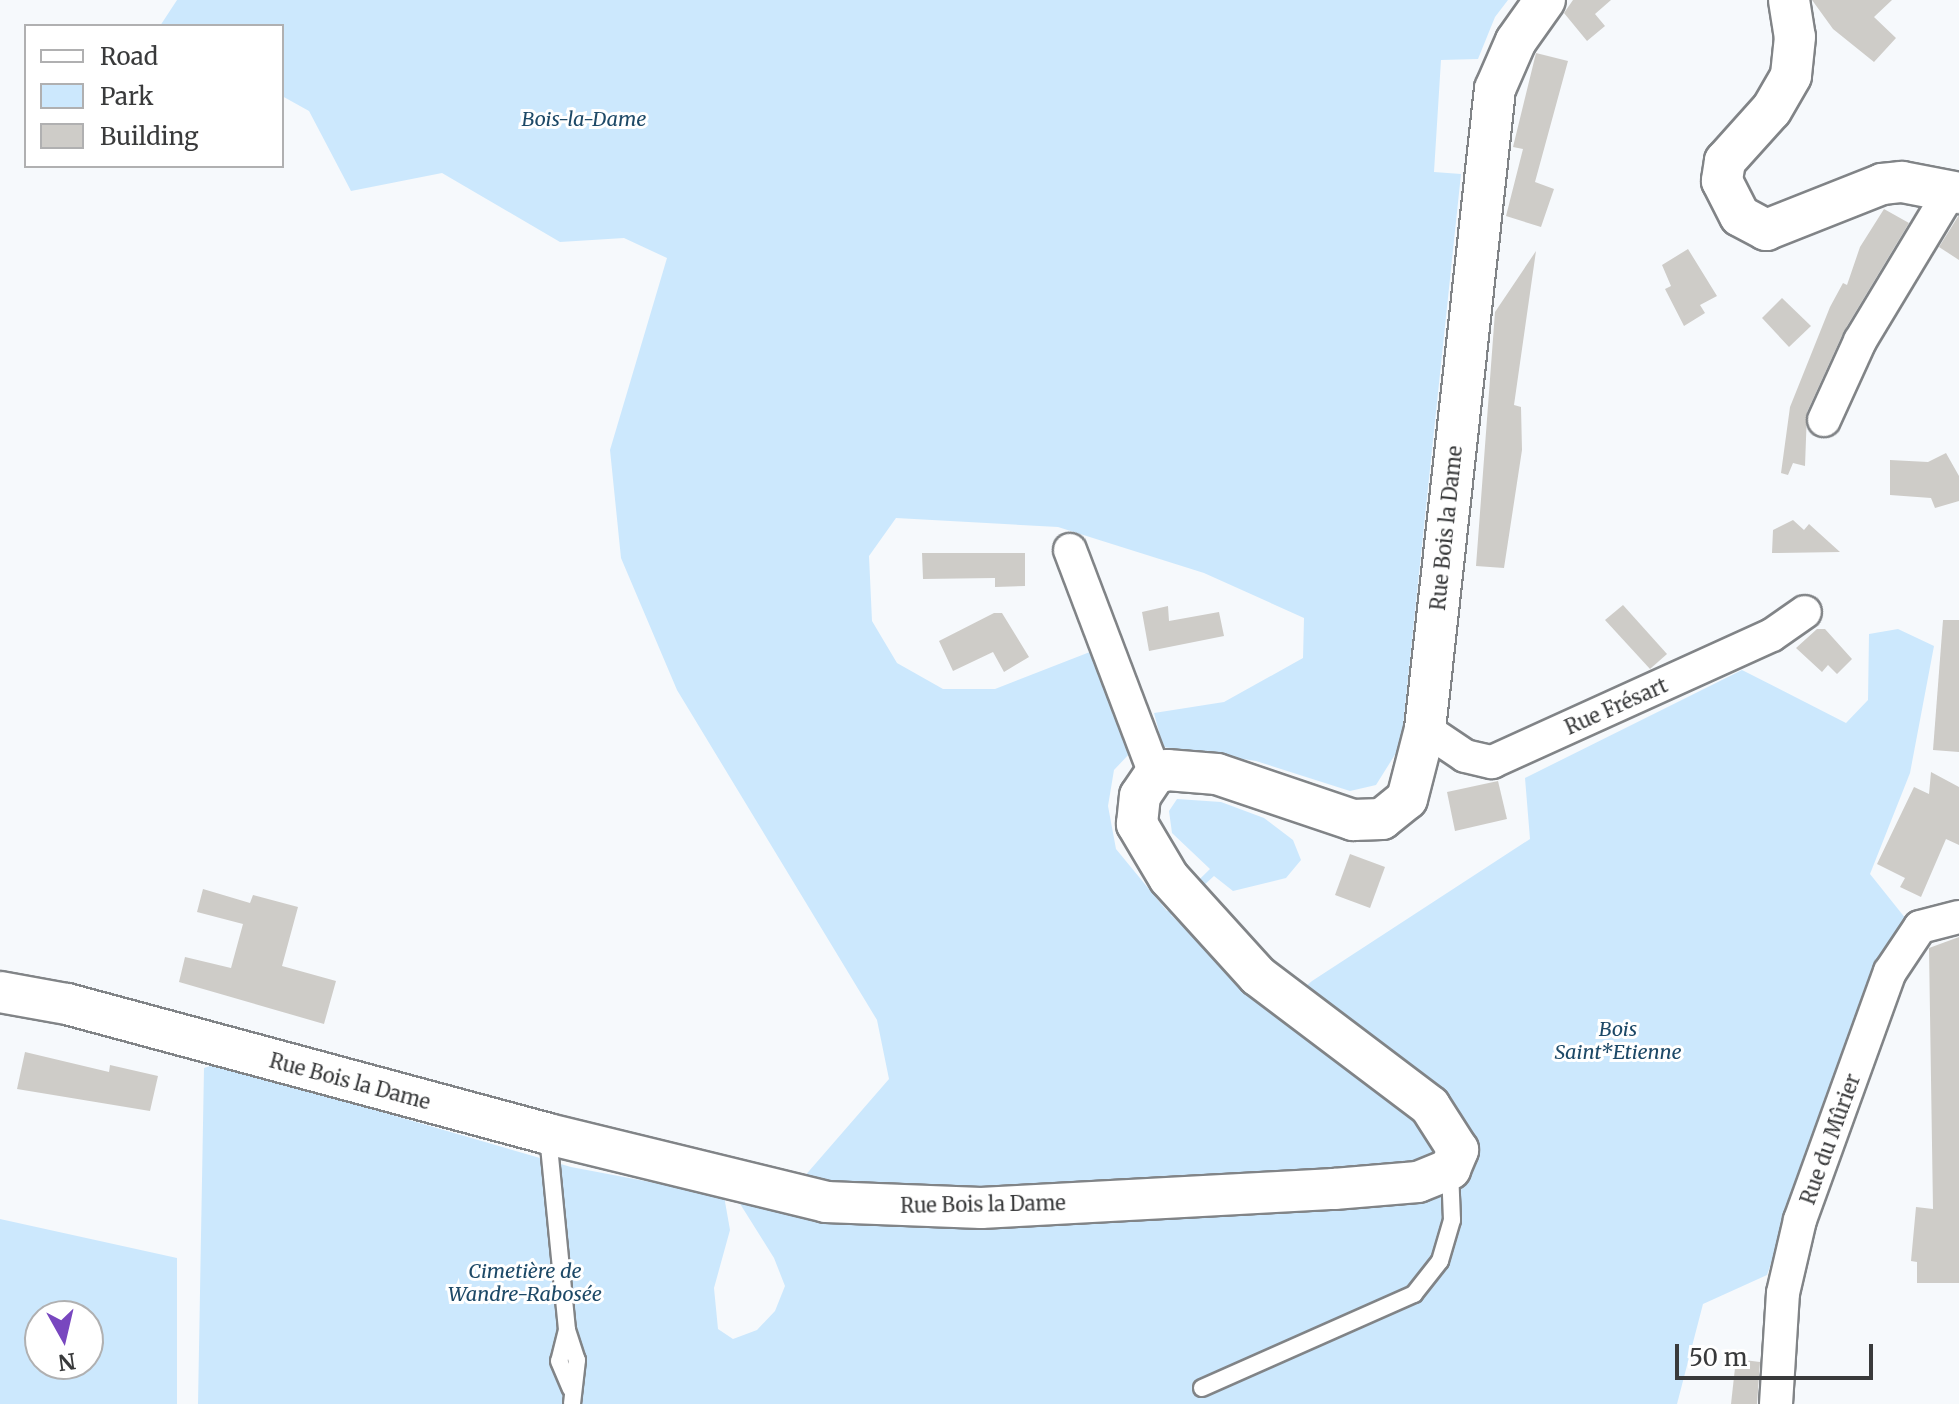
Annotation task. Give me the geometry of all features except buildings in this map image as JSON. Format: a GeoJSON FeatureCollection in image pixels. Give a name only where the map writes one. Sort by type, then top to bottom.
{"type":"FeatureCollection","features":[{"type":"Feature","properties":{"kind":"street","name":"Rue Bois la Dame"},"geometry":{"type":"LineString","coordinates":[[1155,774],[1196,768],[1353,820],[1382,819],[1407,799],[1425,729],[1495,89],[1516,41],[1545,0]]}},
{"type":"Feature","properties":{"kind":"street"},"geometry":{"type":"LineString","coordinates":[[1789,0],[1795,37],[1791,76],[1771,110],[1725,161],[1722,181],[1740,216],[1766,230],[1882,184],[1955,192],[1860,341],[1824,420]]}},
{"type":"Feature","properties":{"kind":"street"},"geometry":{"type":"LineString","coordinates":[[1070,550],[1155,774],[1140,796],[1137,824],[1169,878],[1258,976],[1430,1106],[1458,1150],[1450,1169]]}},
{"type":"Feature","properties":{"kind":"street","name":"Rue Frésart"},"geometry":{"type":"LineString","coordinates":[[1425,729],[1465,756],[1492,762],[1772,635],[1805,612]]}},
{"type":"Feature","properties":{"kind":"street","name":"Rue du Mûrier"},"geometry":{"type":"LineString","coordinates":[[1776,1404],[1783,1293],[1800,1220],[1890,972],[1920,927],[1959,917]]}},
{"type":"Feature","properties":{"kind":"street","name":"Rue Bois la Dame"},"geometry":{"type":"LineString","coordinates":[[0,992],[67,1004],[548,1134],[826,1202],[981,1208],[1334,1189],[1418,1182],[1450,1169]]}},
{"type":"Feature","properties":{"kind":"lane"},"geometry":{"type":"LineString","coordinates":[[548,1134],[567,1330],[559,1361],[572,1396]]}},
{"type":"Feature","properties":{"kind":"lane"},"geometry":{"type":"LineString","coordinates":[[1202,1388],[1414,1294],[1440,1261],[1448,1234],[1450,1169]]}},
{"type":"Feature","properties":{"kind":"green space"},"geometry":{"type":"Polygon","coordinates":[[[177,0],[1508,0],[1495,17],[1478,59],[1441,60],[1434,172],[1461,174],[1401,745],[1376,785],[1350,791],[1256,761],[1163,747],[1154,713],[1224,702],[1303,658],[1304,618],[1204,573],[1058,527],[896,518],[869,556],[872,621],[897,663],[943,689],[995,689],[1095,650],[1132,751],[1114,770],[1108,806],[1116,849],[1167,911],[1210,869],[1172,833],[1169,811],[1177,799],[1221,802],[1264,818],[1293,840],[1301,860],[1286,878],[1233,891],[1214,876],[1171,915],[1275,1013],[1312,981],[1530,839],[1525,778],[1742,670],[1846,723],[1868,700],[1869,634],[1898,629],[1934,646],[1910,773],[1870,874],[1906,919],[1873,966],[1767,1275],[1703,1304],[1677,1404],[198,1404],[204,1068],[216,1064],[571,1167],[724,1196],[730,1230],[714,1288],[718,1329],[733,1339],[757,1330],[775,1311],[785,1286],[774,1258],[737,1199],[803,1178],[889,1079],[877,1020],[677,690],[621,558],[610,450],[667,258],[624,238],[560,242],[442,173],[351,191],[309,111],[284,97],[284,24],[161,24],[177,0]]]}},
{"type":"Feature","properties":{"kind":"green space"},"geometry":{"type":"Polygon","coordinates":[[[0,1219],[177,1258],[177,1404],[0,1404],[0,1219]]]}},
{"type":"Feature","properties":{"kind":"park label","name":"Bois-la-Dame"},"geometry":{"type":"Point","coordinates":[584,118]}},
{"type":"Feature","properties":{"kind":"park label","name":"Bois Saint*Etienne"},"geometry":{"type":"Point","coordinates":[1618,1040]}},
{"type":"Feature","properties":{"kind":"park label","name":"Cimetière de Wandre-Rabosée"},"geometry":{"type":"Point","coordinates":[525,1282]}}]}
